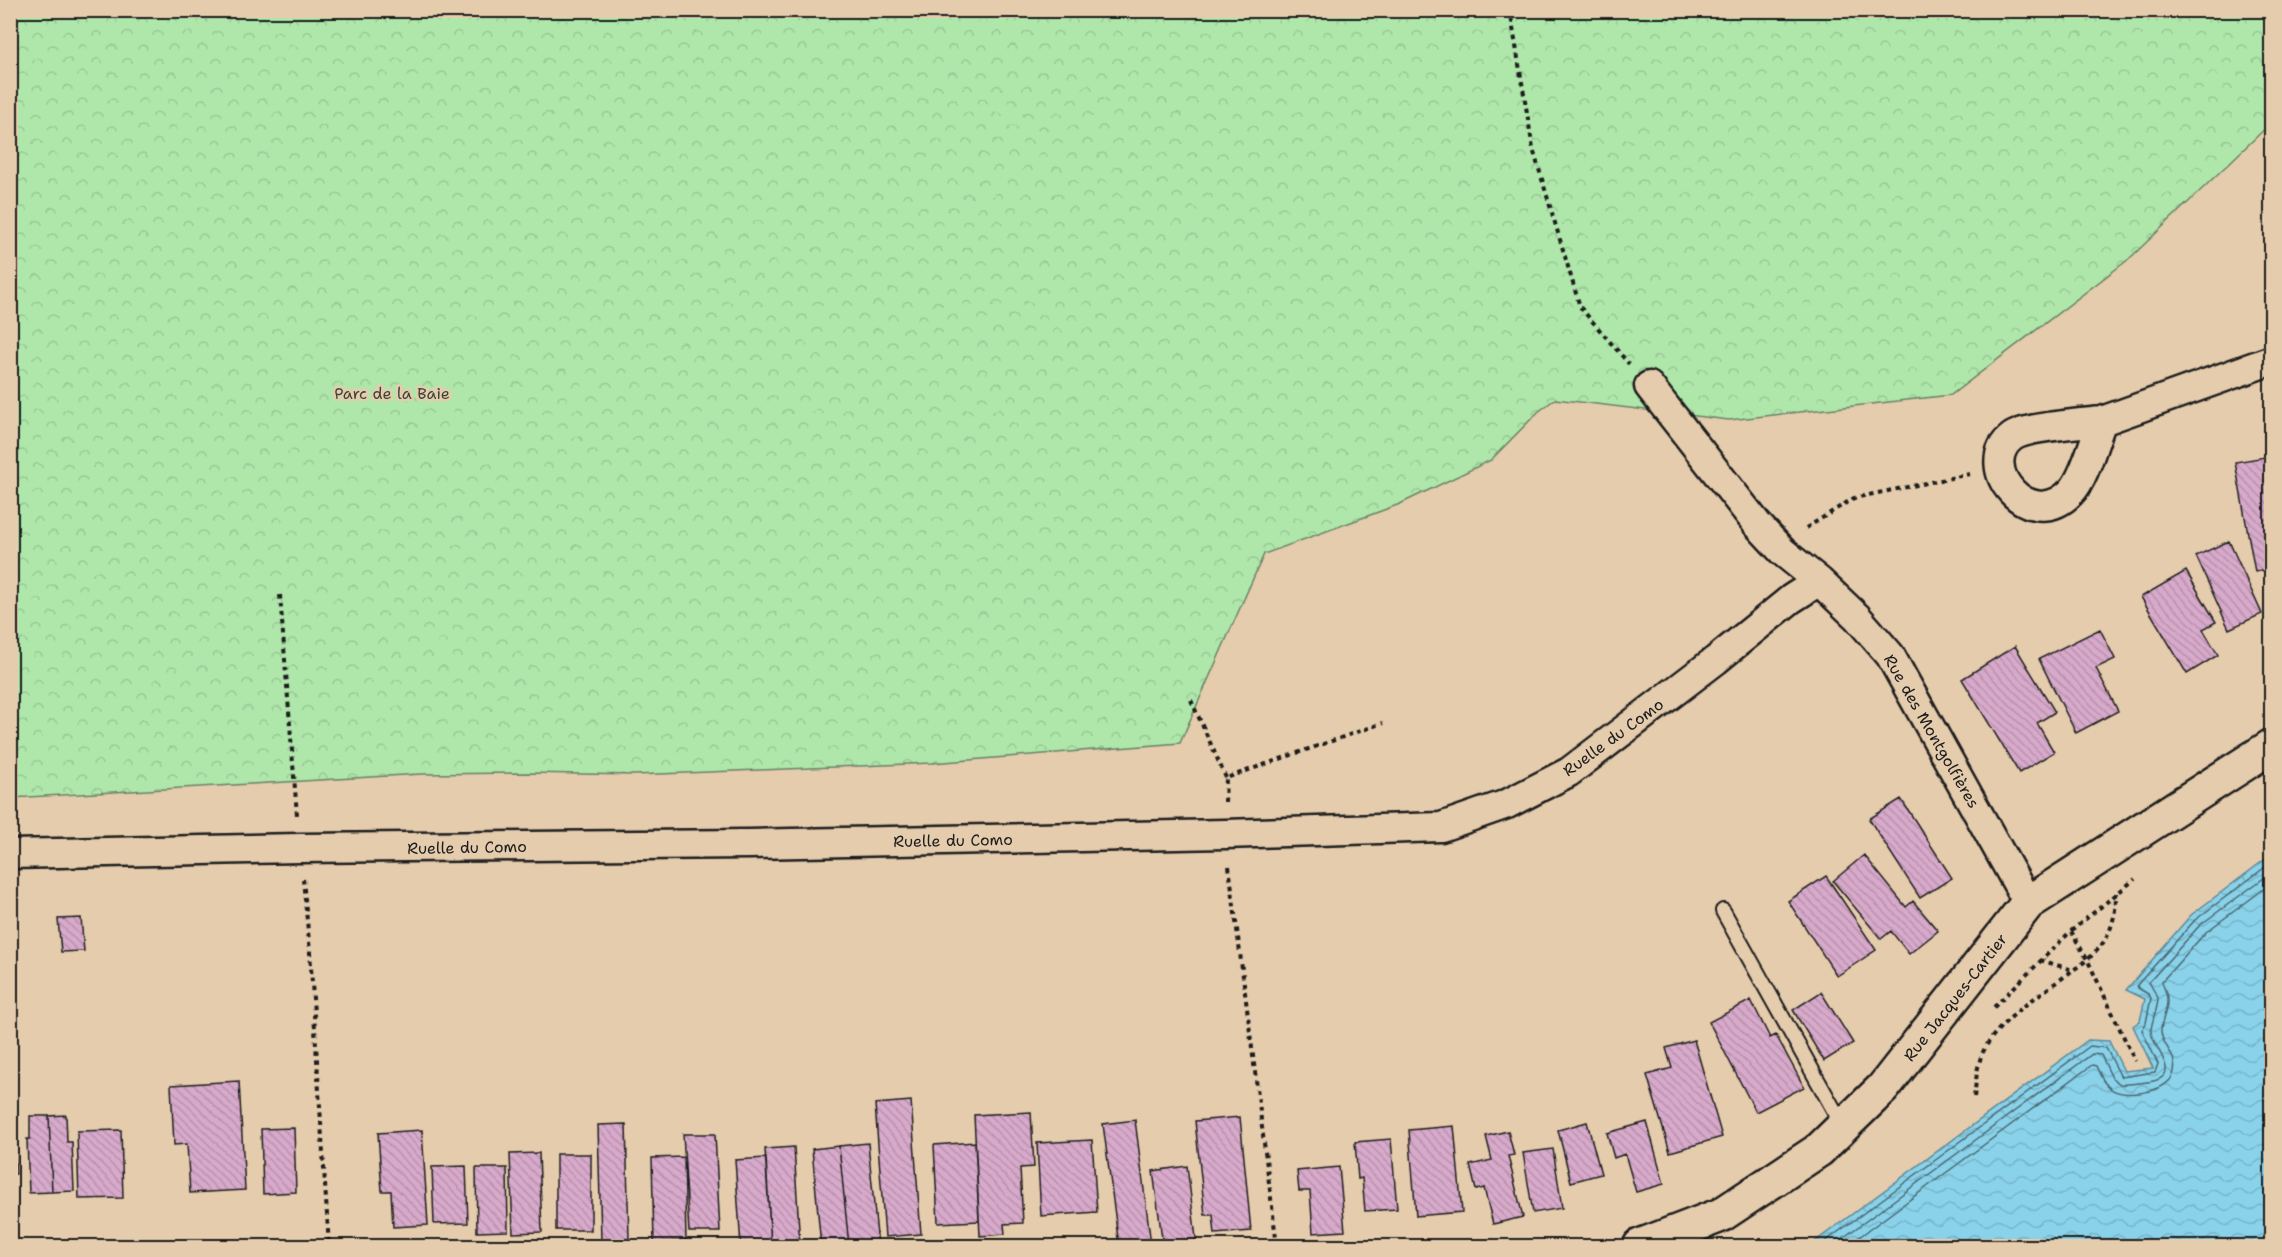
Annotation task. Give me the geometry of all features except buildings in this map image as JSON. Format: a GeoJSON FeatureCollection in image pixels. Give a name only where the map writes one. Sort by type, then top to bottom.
{"type":"FeatureCollection","features":[{"type":"Feature","properties":{"kind":"street"},"geometry":{"type":"LineString","coordinates":[[2102,421],[2079,480],[2072,492],[2062,500],[2049,505],[2036,505],[2023,502],[2008,489],[2000,471],[2000,457],[2013,436],[2040,429],[2102,421],[2271,360]]}},
{"type":"Feature","properties":{"kind":"street","name":"Rue des Montgolfières"},"geometry":{"type":"LineString","coordinates":[[1649,386],[1757,524],[1783,552],[1819,581],[1874,635],[1890,655],[2028,903]]}},
{"type":"Feature","properties":{"kind":"street","name":"Ruelle du Como"},"geometry":{"type":"LineString","coordinates":[[10,854],[300,848],[750,844],[1441,827],[1507,804],[1569,772],[1716,660],[1791,599],[1819,581]]}},
{"type":"Feature","properties":{"kind":"street","name":"Rue Jacques-Cartier"},"geometry":{"type":"LineString","coordinates":[[1640,1246],[1721,1215],[1819,1150],[1883,1088],[2028,903],[2271,746]]}},
{"type":"Feature","properties":{"kind":"lane"},"geometry":{"type":"LineString","coordinates":[[1723,911],[1843,1126]]}},
{"type":"Feature","properties":{"kind":"path"},"geometry":{"type":"LineString","coordinates":[[1510,10],[1533,149],[1580,307],[1649,386]]}},
{"type":"Feature","properties":{"kind":"path"},"geometry":{"type":"LineString","coordinates":[[1783,552],[1805,529],[1854,498],[1961,475],[2000,471]]}},
{"type":"Feature","properties":{"kind":"path"},"geometry":{"type":"LineString","coordinates":[[280,595],[310,952],[329,1246]]}},
{"type":"Feature","properties":{"kind":"path"},"geometry":{"type":"LineString","coordinates":[[1191,700],[1226,778],[1225,834],[1277,1246]]}},
{"type":"Feature","properties":{"kind":"path"},"geometry":{"type":"LineString","coordinates":[[1226,778],[1383,723]]}},
{"type":"Feature","properties":{"kind":"path"},"geometry":{"type":"LineString","coordinates":[[1987,1014],[2071,931],[2136,878]]}},
{"type":"Feature","properties":{"kind":"path"},"geometry":{"type":"LineString","coordinates":[[1974,1097],[1980,1059],[1994,1036],[2018,1012],[2088,961],[2106,941],[2114,922],[2116,892]]}},
{"type":"Feature","properties":{"kind":"path"},"geometry":{"type":"LineString","coordinates":[[2071,931],[2093,971],[2135,1061]]}},
{"type":"Feature","properties":{"kind":"path"},"geometry":{"type":"LineString","coordinates":[[2040,960],[2073,970]]}},
{"type":"Feature","properties":{"kind":"green space","name":"Parc de la Baie"},"geometry":{"type":"Polygon","coordinates":[[[11,11],[2271,11],[2271,123],[2129,259],[1951,395],[1729,420],[1555,399],[1538,412],[1491,460],[1400,504],[1264,554],[1180,743],[932,763],[635,775],[422,774],[11,798],[11,11]]]}},
{"type":"Feature","properties":{"kind":"water"},"geometry":{"type":"Polygon","coordinates":[[[2271,855],[2271,1246],[1809,1246],[2088,1040],[2109,1041],[2124,1071],[2153,1068],[2133,1026],[2140,1021],[2145,999],[2126,990],[2191,915],[2271,855]]]}}]}
